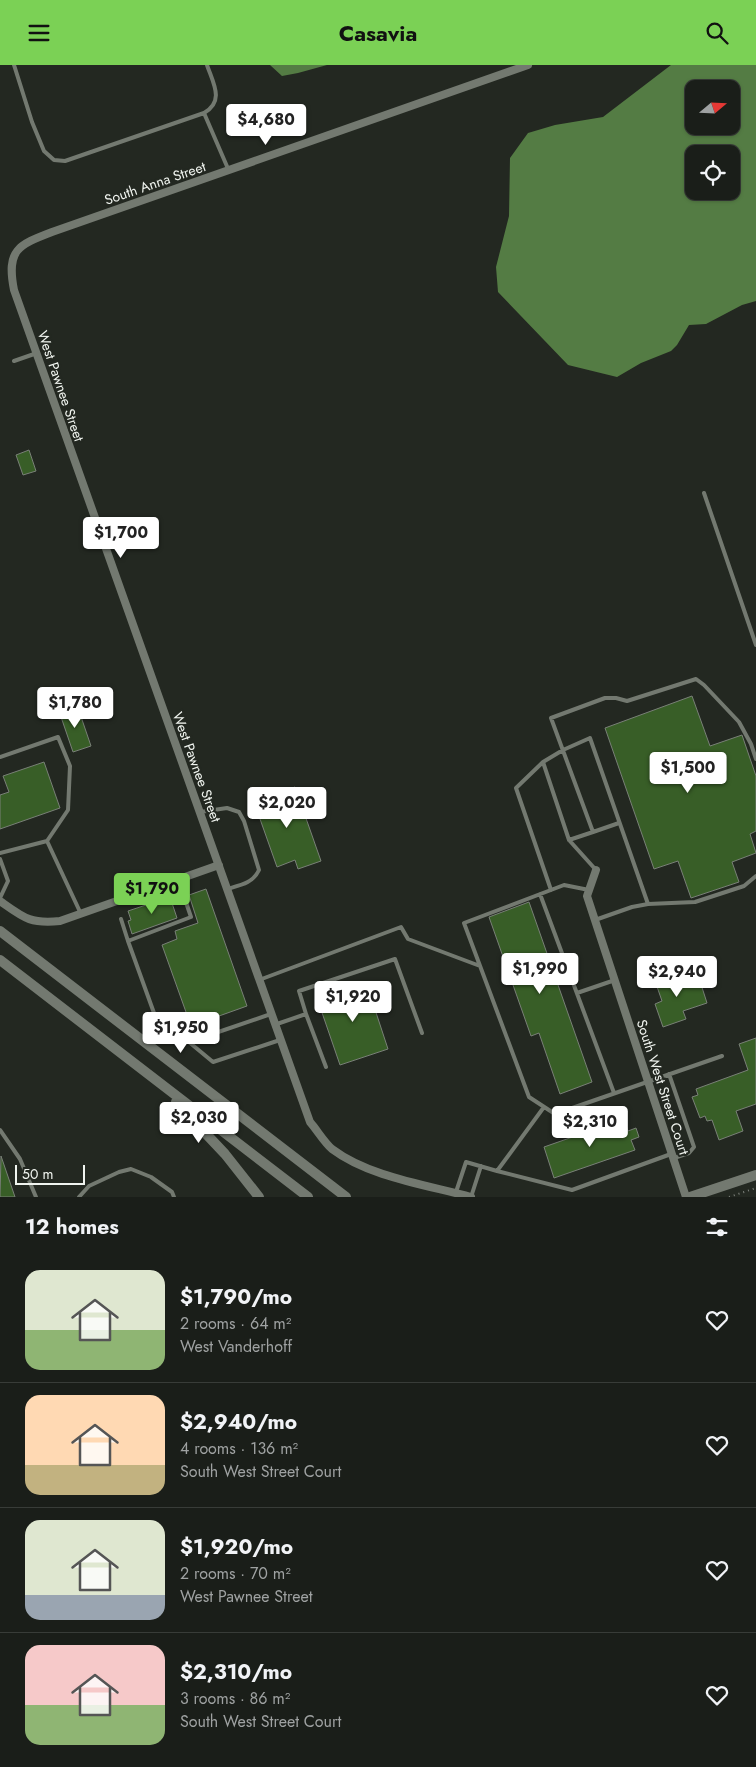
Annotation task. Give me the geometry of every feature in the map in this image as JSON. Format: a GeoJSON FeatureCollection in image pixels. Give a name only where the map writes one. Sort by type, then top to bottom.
{"type":"FeatureCollection","features":[{"type":"Feature","properties":{"kind":"main road"},"geometry":{"type":"LineString","coordinates":[[0,931],[346,1197]]}},
{"type":"Feature","properties":{"kind":"main road"},"geometry":{"type":"LineString","coordinates":[[0,960],[308,1197]]}},
{"type":"Feature","properties":{"kind":"main road"},"geometry":{"type":"LineString","coordinates":[[153,1078],[226,1153],[259,1197]]}},
{"type":"Feature","properties":{"kind":"main road"},"geometry":{"type":"LineString","coordinates":[[688,1197],[756,1175]]}},
{"type":"Feature","properties":{"kind":"street","name":"South Anna Street"},"geometry":{"type":"LineString","coordinates":[[19,249],[28,241],[52,232],[528,65]]}},
{"type":"Feature","properties":{"kind":"street","name":"West Pawnee Street"},"geometry":{"type":"LineString","coordinates":[[19,249],[12,263],[10,273],[14,290],[310,1122],[331,1147],[355,1163],[392,1176],[471,1197]]}},
{"type":"Feature","properties":{"kind":"street"},"geometry":{"type":"LineString","coordinates":[[0,899],[20,915],[34,922],[60,921],[219,865]]}},
{"type":"Feature","properties":{"kind":"street","name":"South West Street Court"},"geometry":{"type":"LineString","coordinates":[[596,871],[587,896],[688,1197]]}},
{"type":"Feature","properties":{"kind":"lane"},"geometry":{"type":"LineString","coordinates":[[14,65],[32,122],[44,151],[54,160],[65,161],[211,109],[216,103],[216,91],[207,65]]}},
{"type":"Feature","properties":{"kind":"lane"},"geometry":{"type":"LineString","coordinates":[[204,113],[229,171]]}},
{"type":"Feature","properties":{"kind":"lane"},"geometry":{"type":"LineString","coordinates":[[14,361],[37,353]]}},
{"type":"Feature","properties":{"kind":"lane"},"geometry":{"type":"LineString","coordinates":[[704,493],[756,645]]}},
{"type":"Feature","properties":{"kind":"lane"},"geometry":{"type":"LineString","coordinates":[[593,832],[551,718],[605,698],[616,697],[627,701],[696,679],[739,722],[751,744],[756,759]]}},
{"type":"Feature","properties":{"kind":"lane"},"geometry":{"type":"LineString","coordinates":[[0,757],[58,737],[70,766],[68,810],[47,841],[0,853]]}},
{"type":"Feature","properties":{"kind":"lane"},"geometry":{"type":"LineString","coordinates":[[551,890],[516,788],[543,763],[563,749],[590,738],[648,904]]}},
{"type":"Feature","properties":{"kind":"lane"},"geometry":{"type":"LineString","coordinates":[[543,763],[569,839],[596,871]]}},
{"type":"Feature","properties":{"kind":"lane"},"geometry":{"type":"LineString","coordinates":[[200,811],[228,809],[239,812],[244,821],[259,870],[248,883],[228,889]]}},
{"type":"Feature","properties":{"kind":"lane"},"geometry":{"type":"LineString","coordinates":[[569,839],[619,823]]}},
{"type":"Feature","properties":{"kind":"lane"},"geometry":{"type":"LineString","coordinates":[[47,841],[81,914]]}},
{"type":"Feature","properties":{"kind":"lane"},"geometry":{"type":"LineString","coordinates":[[0,859],[8,881],[0,899]]}},
{"type":"Feature","properties":{"kind":"lane"},"geometry":{"type":"LineString","coordinates":[[595,920],[632,907],[648,904],[695,902],[744,886],[756,876]]}},
{"type":"Feature","properties":{"kind":"lane"},"geometry":{"type":"LineString","coordinates":[[128,941],[191,917],[178,879]]}},
{"type":"Feature","properties":{"kind":"lane"},"geometry":{"type":"LineString","coordinates":[[589,890],[564,885],[464,923],[529,1097],[555,1114],[722,1056]]}},
{"type":"Feature","properties":{"kind":"lane"},"geometry":{"type":"LineString","coordinates":[[540,894],[614,1093]]}},
{"type":"Feature","properties":{"kind":"lane"},"geometry":{"type":"LineString","coordinates":[[121,919],[154,1013],[213,1062],[280,1040]]}},
{"type":"Feature","properties":{"kind":"lane"},"geometry":{"type":"LineString","coordinates":[[259,980],[401,927],[408,939],[480,966]]}},
{"type":"Feature","properties":{"kind":"lane"},"geometry":{"type":"LineString","coordinates":[[326,1067],[299,991],[395,959],[422,1033]]}},
{"type":"Feature","properties":{"kind":"lane"},"geometry":{"type":"LineString","coordinates":[[577,993],[615,980]]}},
{"type":"Feature","properties":{"kind":"lane"},"geometry":{"type":"LineString","coordinates":[[274,1025],[306,1013]]}},
{"type":"Feature","properties":{"kind":"lane"},"geometry":{"type":"LineString","coordinates":[[189,1042],[271,1014]]}},
{"type":"Feature","properties":{"kind":"lane"},"geometry":{"type":"LineString","coordinates":[[456,1193],[466,1163],[572,1190],[673,1156],[690,1153],[694,1147],[669,1074]]}},
{"type":"Feature","properties":{"kind":"lane"},"geometry":{"type":"LineString","coordinates":[[497,1171],[544,1107]]}},
{"type":"Feature","properties":{"kind":"lane"},"geometry":{"type":"LineString","coordinates":[[0,1130],[20,1159],[36,1197]]}},
{"type":"Feature","properties":{"kind":"lane"},"geometry":{"type":"LineString","coordinates":[[471,1197],[481,1166]]}},
{"type":"Feature","properties":{"kind":"lane"},"geometry":{"type":"LineString","coordinates":[[80,1197],[89,1186],[119,1172],[131,1169],[151,1177],[172,1192],[174,1197]]}},
{"type":"Feature","properties":{"kind":"path"},"geometry":{"type":"LineString","coordinates":[[729,1197],[756,1188]]}},
{"type":"Feature","properties":{"kind":"shaded area"},"geometry":{"type":"Polygon","coordinates":[[[270,65],[327,65],[282,76],[270,65]]]}},
{"type":"Feature","properties":{"kind":"shaded area"},"geometry":{"type":"Polygon","coordinates":[[[671,65],[756,65],[756,301],[742,305],[706,324],[689,325],[677,345],[671,351],[641,363],[617,377],[568,365],[498,292],[496,267],[509,216],[510,158],[528,133],[555,125],[603,117],[671,65]]]}},
{"type":"Feature","properties":{"kind":"building"},"geometry":{"type":"Polygon","coordinates":[[[29,450],[36,471],[23,475],[16,455],[29,450]]]}},
{"type":"Feature","properties":{"kind":"building"},"geometry":{"type":"Polygon","coordinates":[[[692,696],[710,746],[742,735],[756,776],[756,831],[750,834],[756,853],[732,862],[739,882],[691,898],[678,861],[654,869],[605,728],[692,696]]]}},
{"type":"Feature","properties":{"kind":"building"},"geometry":{"type":"Polygon","coordinates":[[[77,705],[91,746],[73,752],[59,711],[77,705]]]}},
{"type":"Feature","properties":{"kind":"building"},"geometry":{"type":"Polygon","coordinates":[[[44,762],[60,808],[0,829],[0,795],[9,792],[3,776],[44,762]]]}},
{"type":"Feature","properties":{"kind":"building"},"geometry":{"type":"Polygon","coordinates":[[[295,787],[321,861],[298,869],[295,860],[277,867],[254,802],[295,787]]]}},
{"type":"Feature","properties":{"kind":"building"},"geometry":{"type":"Polygon","coordinates":[[[206,889],[247,1006],[191,1026],[162,945],[177,939],[175,931],[198,923],[189,895],[206,889]]]}},
{"type":"Feature","properties":{"kind":"building"},"geometry":{"type":"Polygon","coordinates":[[[170,897],[177,918],[132,934],[128,921],[131,920],[128,911],[170,897]]]}},
{"type":"Feature","properties":{"kind":"building"},"geometry":{"type":"Polygon","coordinates":[[[529,902],[592,1082],[560,1094],[539,1033],[531,1036],[489,917],[529,902]]]}},
{"type":"Feature","properties":{"kind":"building"},"geometry":{"type":"Polygon","coordinates":[[[675,971],[680,984],[699,978],[707,1003],[683,1011],[686,1019],[663,1027],[655,1004],[662,1001],[654,978],[675,971]]]}},
{"type":"Feature","properties":{"kind":"building"},"geometry":{"type":"Polygon","coordinates":[[[366,982],[388,1049],[340,1065],[317,998],[366,982]]]}},
{"type":"Feature","properties":{"kind":"building"},"geometry":{"type":"Polygon","coordinates":[[[756,1038],[756,1104],[736,1111],[743,1131],[719,1140],[712,1120],[707,1121],[705,1116],[700,1118],[692,1097],[698,1095],[696,1089],[748,1070],[739,1044],[756,1038]]]}},
{"type":"Feature","properties":{"kind":"building"},"geometry":{"type":"Polygon","coordinates":[[[624,1119],[628,1131],[636,1128],[639,1137],[631,1140],[635,1150],[554,1178],[544,1147],[624,1119]]]}},
{"type":"Feature","properties":{"kind":"building"},"geometry":{"type":"Polygon","coordinates":[[[1,1156],[15,1197],[0,1197],[1,1156]]]}}]}
